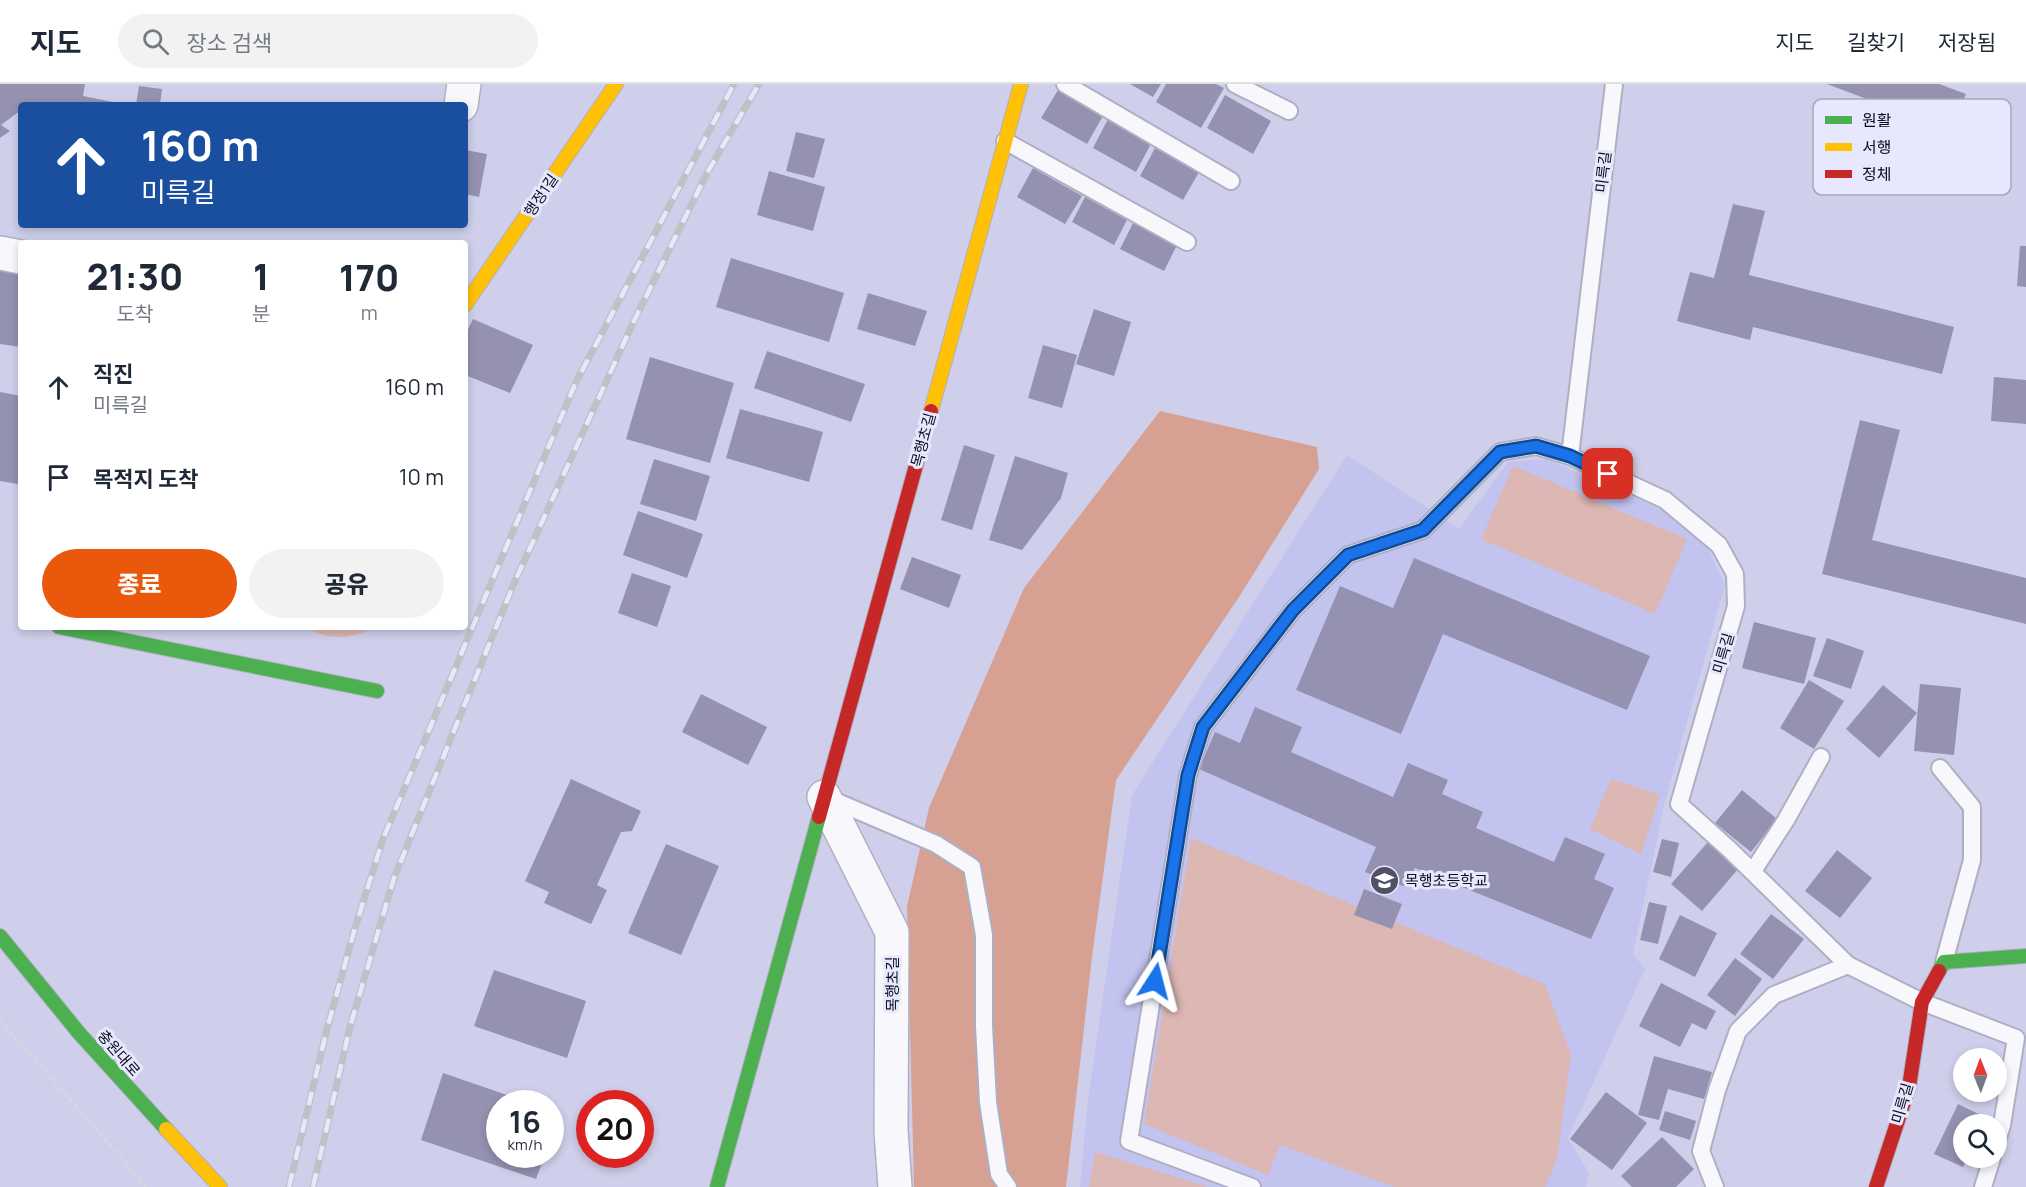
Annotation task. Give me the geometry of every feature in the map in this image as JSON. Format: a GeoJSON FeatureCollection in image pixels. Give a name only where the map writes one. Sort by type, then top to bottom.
{"type":"FeatureCollection","features":[{"type":"Feature","properties":{"kind":"street"},"geometry":{"type":"LineString","coordinates":[[461,102],[464,84]]}},
{"type":"Feature","properties":{"kind":"street","name":"행정1길"},"geometry":{"type":"LineString","coordinates":[[468,301],[616,84]]}},
{"type":"Feature","properties":{"kind":"street","name":"목행초길"},"geometry":{"type":"LineString","coordinates":[[717,1187],[1021,84]]}},
{"type":"Feature","properties":{"kind":"street"},"geometry":{"type":"LineString","coordinates":[[0,253],[18,256]]}},
{"type":"Feature","properties":{"kind":"street"},"geometry":{"type":"LineString","coordinates":[[74,630],[378,691]]}},
{"type":"Feature","properties":{"kind":"street","name":"목행초길"},"geometry":{"type":"LineString","coordinates":[[824,797],[892,932],[891,1131],[895,1187]]}},
{"type":"Feature","properties":{"kind":"street","name":"충원대로"},"geometry":{"type":"LineString","coordinates":[[0,936],[30,977],[134,1095],[220,1187]]}},
{"type":"Feature","properties":{"kind":"street"},"geometry":{"type":"LineString","coordinates":[[1922,1002],[1944,962],[2026,956]]}},
{"type":"Feature","properties":{"kind":"street","name":"미륵길"},"geometry":{"type":"LineString","coordinates":[[1876,1187],[1908,1087],[1922,1002]]}},
{"type":"Feature","properties":{"kind":"lane"},"geometry":{"type":"LineString","coordinates":[[1065,84],[1231,181]]}},
{"type":"Feature","properties":{"kind":"lane"},"geometry":{"type":"LineString","coordinates":[[1235,84],[1289,111]]}},
{"type":"Feature","properties":{"kind":"lane","name":"미륵길"},"geometry":{"type":"LineString","coordinates":[[1614,84],[1570,456],[1665,500],[1719,545],[1735,574],[1736,606],[1679,804],[1753,871],[1848,964],[1922,1002]]}},
{"type":"Feature","properties":{"kind":"lane"},"geometry":{"type":"LineString","coordinates":[[1005,141],[1187,242]]}},
{"type":"Feature","properties":{"kind":"lane"},"geometry":{"type":"LineString","coordinates":[[1252,1187],[1129,1141],[1188,775],[1203,727],[1293,610],[1348,555],[1423,530],[1500,452],[1536,446],[1570,456]]}},
{"type":"Feature","properties":{"kind":"lane"},"geometry":{"type":"LineString","coordinates":[[1753,871],[1786,820],[1821,757]]}},
{"type":"Feature","properties":{"kind":"lane"},"geometry":{"type":"LineString","coordinates":[[1940,768],[1972,807],[1972,860],[1944,962]]}},
{"type":"Feature","properties":{"kind":"lane"},"geometry":{"type":"LineString","coordinates":[[824,797],[936,844],[972,867],[984,935],[984,1026],[988,1102],[999,1174],[1008,1187]]}},
{"type":"Feature","properties":{"kind":"lane"},"geometry":{"type":"LineString","coordinates":[[1715,1187],[1701,1151],[1738,1031],[1774,995],[1848,964]]}},
{"type":"Feature","properties":{"kind":"lane"},"geometry":{"type":"LineString","coordinates":[[1922,1002],[2016,1038],[2004,1114]]}},
{"type":"Feature","properties":{"kind":"lane"},"geometry":{"type":"LineString","coordinates":[[1983,1187],[1989,1168]]}},
{"type":"Feature","properties":{"kind":"path"},"geometry":{"type":"LineString","coordinates":[[0,1020],[147,1187]]}},
{"type":"Feature","properties":{"kind":"shaded area"},"geometry":{"type":"Polygon","coordinates":[[[1160,411],[1317,447],[1319,469],[1239,597],[1116,780],[1092,957],[1066,1187],[914,1187],[907,907],[929,808],[1024,588],[1160,411]]]}},
{"type":"Feature","properties":{"kind":"shaded area","name":"목행초등학교"},"geometry":{"type":"Polygon","coordinates":[[[1347,455],[1459,529],[1508,462],[1547,459],[1698,526],[1725,585],[1664,806],[1633,954],[1645,969],[1568,1138],[1589,1173],[1586,1187],[1080,1187],[1088,1100],[1132,795],[1347,455]]]}},
{"type":"Feature","properties":{"kind":"shaded area"},"geometry":{"type":"Polygon","coordinates":[[[1513,466],[1687,539],[1655,614],[1481,539],[1513,466]]]}},
{"type":"Feature","properties":{"kind":"shaded area"},"geometry":{"type":"Polygon","coordinates":[[[312,630],[370,630],[341,637],[312,630]]]}},
{"type":"Feature","properties":{"kind":"shaded area"},"geometry":{"type":"Polygon","coordinates":[[[1611,779],[1660,795],[1641,854],[1590,829],[1611,779]]]}},
{"type":"Feature","properties":{"kind":"shaded area"},"geometry":{"type":"Polygon","coordinates":[[[1191,838],[1545,984],[1571,1055],[1557,1159],[1545,1187],[1394,1187],[1280,1145],[1268,1175],[1144,1124],[1191,838]]]}},
{"type":"Feature","properties":{"kind":"shaded area"},"geometry":{"type":"Polygon","coordinates":[[[1095,1152],[1208,1187],[1089,1187],[1095,1152]]]}},
{"type":"Feature","properties":{"kind":"building"},"geometry":{"type":"Polygon","coordinates":[[[0,84],[85,84],[83,96],[113,102],[18,102],[18,112],[1,125],[10,131],[0,138],[0,84]]]}},
{"type":"Feature","properties":{"kind":"building"},"geometry":{"type":"Polygon","coordinates":[[[1130,84],[1161,84],[1153,97],[1130,84]]]}},
{"type":"Feature","properties":{"kind":"building"},"geometry":{"type":"Polygon","coordinates":[[[1166,84],[1216,84],[1224,88],[1201,128],[1156,102],[1166,84]]]}},
{"type":"Feature","properties":{"kind":"building"},"geometry":{"type":"Polygon","coordinates":[[[1827,84],[1939,84],[1966,94],[1964,99],[1867,99],[1827,84]]]}},
{"type":"Feature","properties":{"kind":"building"},"geometry":{"type":"Polygon","coordinates":[[[139,86],[162,89],[160,102],[136,102],[139,86]]]}},
{"type":"Feature","properties":{"kind":"building"},"geometry":{"type":"Polygon","coordinates":[[[1058,90],[1103,116],[1087,144],[1041,118],[1058,90]]]}},
{"type":"Feature","properties":{"kind":"building"},"geometry":{"type":"Polygon","coordinates":[[[1225,95],[1271,121],[1253,154],[1207,128],[1225,95]]]}},
{"type":"Feature","properties":{"kind":"building"},"geometry":{"type":"Polygon","coordinates":[[[1108,119],[1152,142],[1136,172],[1093,148],[1108,119]]]}},
{"type":"Feature","properties":{"kind":"building"},"geometry":{"type":"Polygon","coordinates":[[[796,132],[825,139],[814,178],[786,171],[796,132]]]}},
{"type":"Feature","properties":{"kind":"building"},"geometry":{"type":"Polygon","coordinates":[[[1155,148],[1199,172],[1183,200],[1140,176],[1155,148]]]}},
{"type":"Feature","properties":{"kind":"building"},"geometry":{"type":"Polygon","coordinates":[[[468,151],[487,154],[479,197],[468,195],[468,151]]]}},
{"type":"Feature","properties":{"kind":"building"},"geometry":{"type":"Polygon","coordinates":[[[1033,168],[1082,196],[1065,224],[1017,197],[1033,168]]]}},
{"type":"Feature","properties":{"kind":"building"},"geometry":{"type":"Polygon","coordinates":[[[769,171],[825,187],[813,231],[757,215],[769,171]]]}},
{"type":"Feature","properties":{"kind":"building"},"geometry":{"type":"Polygon","coordinates":[[[1085,197],[1127,220],[1114,245],[1072,222],[1085,197]]]}},
{"type":"Feature","properties":{"kind":"building"},"geometry":{"type":"Polygon","coordinates":[[[1733,204],[1765,211],[1749,275],[1954,327],[1942,374],[1753,327],[1750,340],[1677,321],[1690,272],[1714,278],[1733,204]]]}},
{"type":"Feature","properties":{"kind":"building"},"geometry":{"type":"Polygon","coordinates":[[[1133,223],[1177,245],[1164,271],[1120,249],[1133,223]]]}},
{"type":"Feature","properties":{"kind":"building"},"geometry":{"type":"Polygon","coordinates":[[[2020,246],[2026,246],[2026,287],[2017,286],[2020,246]]]}},
{"type":"Feature","properties":{"kind":"building"},"geometry":{"type":"Polygon","coordinates":[[[731,258],[844,293],[829,342],[716,307],[731,258]]]}},
{"type":"Feature","properties":{"kind":"building"},"geometry":{"type":"Polygon","coordinates":[[[0,271],[18,274],[18,347],[0,344],[0,271]]]}},
{"type":"Feature","properties":{"kind":"building"},"geometry":{"type":"Polygon","coordinates":[[[868,293],[927,311],[915,346],[857,329],[868,293]]]}},
{"type":"Feature","properties":{"kind":"building"},"geometry":{"type":"Polygon","coordinates":[[[1094,309],[1131,322],[1114,376],[1076,364],[1094,309]]]}},
{"type":"Feature","properties":{"kind":"building"},"geometry":{"type":"Polygon","coordinates":[[[473,319],[533,345],[510,393],[468,376],[468,330],[473,319]]]}},
{"type":"Feature","properties":{"kind":"building"},"geometry":{"type":"Polygon","coordinates":[[[1043,345],[1077,355],[1062,408],[1028,398],[1043,345]]]}},
{"type":"Feature","properties":{"kind":"building"},"geometry":{"type":"Polygon","coordinates":[[[767,351],[865,384],[851,422],[754,388],[767,351]]]}},
{"type":"Feature","properties":{"kind":"building"},"geometry":{"type":"Polygon","coordinates":[[[650,357],[734,383],[710,463],[626,439],[650,357]]]}},
{"type":"Feature","properties":{"kind":"building"},"geometry":{"type":"Polygon","coordinates":[[[1994,377],[2026,380],[2026,424],[1991,421],[1994,377]]]}},
{"type":"Feature","properties":{"kind":"building"},"geometry":{"type":"Polygon","coordinates":[[[0,392],[18,395],[18,484],[0,481],[0,392]]]}},
{"type":"Feature","properties":{"kind":"building"},"geometry":{"type":"Polygon","coordinates":[[[740,409],[823,432],[809,482],[726,458],[740,409]]]}},
{"type":"Feature","properties":{"kind":"building"},"geometry":{"type":"Polygon","coordinates":[[[1860,420],[1900,430],[1872,540],[2026,578],[2026,624],[1822,574],[1860,420]]]}},
{"type":"Feature","properties":{"kind":"building"},"geometry":{"type":"Polygon","coordinates":[[[964,445],[995,455],[972,530],[941,520],[964,445]]]}},
{"type":"Feature","properties":{"kind":"building"},"geometry":{"type":"Polygon","coordinates":[[[1015,456],[1068,473],[1061,498],[1022,550],[989,540],[1015,456]]]}},
{"type":"Feature","properties":{"kind":"building"},"geometry":{"type":"Polygon","coordinates":[[[654,459],[710,476],[696,521],[640,504],[654,459]]]}},
{"type":"Feature","properties":{"kind":"building"},"geometry":{"type":"Polygon","coordinates":[[[638,511],[703,534],[687,578],[623,555],[638,511]]]}},
{"type":"Feature","properties":{"kind":"building"},"geometry":{"type":"Polygon","coordinates":[[[912,557],[961,575],[949,608],[900,589],[912,557]]]}},
{"type":"Feature","properties":{"kind":"building"},"geometry":{"type":"Polygon","coordinates":[[[1414,558],[1650,656],[1627,710],[1443,634],[1401,734],[1296,690],[1340,586],[1393,608],[1414,558]]]}},
{"type":"Feature","properties":{"kind":"building"},"geometry":{"type":"Polygon","coordinates":[[[632,573],[671,586],[657,627],[618,613],[632,573]]]}},
{"type":"Feature","properties":{"kind":"building"},"geometry":{"type":"Polygon","coordinates":[[[1754,622],[1816,638],[1804,684],[1742,668],[1754,622]]]}},
{"type":"Feature","properties":{"kind":"building"},"geometry":{"type":"Polygon","coordinates":[[[1827,638],[1864,651],[1851,689],[1813,676],[1827,638]]]}},
{"type":"Feature","properties":{"kind":"building"},"geometry":{"type":"Polygon","coordinates":[[[1809,680],[1844,701],[1814,749],[1780,728],[1809,680]]]}},
{"type":"Feature","properties":{"kind":"building"},"geometry":{"type":"Polygon","coordinates":[[[1920,684],[1961,688],[1954,755],[1914,751],[1920,684]]]}},
{"type":"Feature","properties":{"kind":"building"},"geometry":{"type":"Polygon","coordinates":[[[1883,685],[1917,713],[1879,758],[1846,729],[1883,685]]]}},
{"type":"Feature","properties":{"kind":"building"},"geometry":{"type":"Polygon","coordinates":[[[701,694],[767,727],[748,765],[682,732],[701,694]]]}},
{"type":"Feature","properties":{"kind":"building"},"geometry":{"type":"Polygon","coordinates":[[[1255,707],[1302,727],[1291,752],[1393,797],[1408,763],[1448,780],[1442,794],[1483,812],[1476,828],[1554,862],[1565,837],[1605,854],[1594,879],[1614,888],[1591,939],[1415,868],[1406,887],[1365,872],[1376,847],[1199,769],[1215,732],[1240,743],[1255,707]]]}},
{"type":"Feature","properties":{"kind":"building"},"geometry":{"type":"Polygon","coordinates":[[[571,779],[641,811],[632,831],[621,832],[597,885],[607,890],[591,924],[544,903],[549,892],[525,881],[571,779]]]}},
{"type":"Feature","properties":{"kind":"building"},"geometry":{"type":"Polygon","coordinates":[[[1742,790],[1777,819],[1751,852],[1715,823],[1742,790]]]}},
{"type":"Feature","properties":{"kind":"building"},"geometry":{"type":"Polygon","coordinates":[[[1662,839],[1679,843],[1671,877],[1653,872],[1662,839]]]}},
{"type":"Feature","properties":{"kind":"building"},"geometry":{"type":"Polygon","coordinates":[[[1708,842],[1739,868],[1702,911],[1671,884],[1708,842]]]}},
{"type":"Feature","properties":{"kind":"building"},"geometry":{"type":"Polygon","coordinates":[[[666,844],[719,866],[681,955],[628,933],[666,844]]]}},
{"type":"Feature","properties":{"kind":"building"},"geometry":{"type":"Polygon","coordinates":[[[1837,850],[1872,878],[1840,918],[1805,891],[1837,850]]]}},
{"type":"Feature","properties":{"kind":"building"},"geometry":{"type":"Polygon","coordinates":[[[1364,889],[1402,904],[1392,929],[1354,915],[1364,889]]]}},
{"type":"Feature","properties":{"kind":"building"},"geometry":{"type":"Polygon","coordinates":[[[1649,902],[1667,906],[1658,944],[1640,940],[1649,902]]]}},
{"type":"Feature","properties":{"kind":"building"},"geometry":{"type":"Polygon","coordinates":[[[1771,914],[1804,939],[1773,979],[1740,954],[1771,914]]]}},
{"type":"Feature","properties":{"kind":"building"},"geometry":{"type":"Polygon","coordinates":[[[1680,915],[1717,933],[1695,977],[1659,959],[1680,915]]]}},
{"type":"Feature","properties":{"kind":"building"},"geometry":{"type":"Polygon","coordinates":[[[1735,958],[1762,979],[1735,1016],[1707,995],[1735,958]]]}},
{"type":"Feature","properties":{"kind":"building"},"geometry":{"type":"Polygon","coordinates":[[[494,970],[586,1001],[567,1058],[474,1026],[494,970]]]}},
{"type":"Feature","properties":{"kind":"building"},"geometry":{"type":"Polygon","coordinates":[[[1661,983],[1716,1011],[1706,1030],[1692,1023],[1680,1047],[1639,1026],[1661,983]]]}},
{"type":"Feature","properties":{"kind":"building"},"geometry":{"type":"Polygon","coordinates":[[[1654,1056],[1712,1072],[1704,1099],[1668,1089],[1659,1120],[1638,1115],[1654,1056]]]}},
{"type":"Feature","properties":{"kind":"building"},"geometry":{"type":"Polygon","coordinates":[[[443,1073],[492,1090],[486,1090],[486,1162],[421,1140],[443,1073]]]}},
{"type":"Feature","properties":{"kind":"building"},"geometry":{"type":"Polygon","coordinates":[[[1606,1092],[1647,1123],[1612,1170],[1570,1139],[1606,1092]]]}},
{"type":"Feature","properties":{"kind":"building"},"geometry":{"type":"Polygon","coordinates":[[[1958,1104],[1979,1114],[1953,1114],[1958,1104]]]}},
{"type":"Feature","properties":{"kind":"building"},"geometry":{"type":"Polygon","coordinates":[[[1665,1111],[1696,1121],[1690,1140],[1659,1130],[1665,1111]]]}},
{"type":"Feature","properties":{"kind":"building"},"geometry":{"type":"Polygon","coordinates":[[[1953,1114],[1953,1163],[1934,1154],[1953,1114]]]}},
{"type":"Feature","properties":{"kind":"building"},"geometry":{"type":"Polygon","coordinates":[[[1662,1137],[1694,1169],[1676,1187],[1632,1187],[1621,1176],[1662,1137]]]}},
{"type":"Feature","properties":{"kind":"building"},"geometry":{"type":"Polygon","coordinates":[[[504,1168],[540,1168],[536,1179],[504,1168]]]}},
{"type":"Feature","properties":{"kind":"railway"},"geometry":{"type":"LineString","coordinates":[[289,1187],[327,1029],[383,839],[576,382],[734,84]]}},
{"type":"Feature","properties":{"kind":"railway"},"geometry":{"type":"LineString","coordinates":[[313,1187],[350,1027],[394,878],[515,581],[633,323],[707,173],[759,84]]}},
{"type":"Feature","properties":{"kind":"traffic: fast"},"geometry":{"type":"LineString","coordinates":[[74,630],[377,691]]}},
{"type":"Feature","properties":{"kind":"traffic: fast"},"geometry":{"type":"LineString","coordinates":[[717,1187],[819,817]]}},
{"type":"Feature","properties":{"kind":"traffic: fast"},"geometry":{"type":"LineString","coordinates":[[0,936],[79,1033],[166,1129]]}},
{"type":"Feature","properties":{"kind":"traffic: fast"},"geometry":{"type":"LineString","coordinates":[[1939,971],[1944,962],[2026,956]]}},
{"type":"Feature","properties":{"kind":"traffic: slow"},"geometry":{"type":"LineString","coordinates":[[468,301],[616,84]]}},
{"type":"Feature","properties":{"kind":"traffic: slow"},"geometry":{"type":"LineString","coordinates":[[931,411],[1021,84]]}},
{"type":"Feature","properties":{"kind":"traffic: slow"},"geometry":{"type":"LineString","coordinates":[[166,1129],[220,1187]]}},
{"type":"Feature","properties":{"kind":"traffic: jam"},"geometry":{"type":"LineString","coordinates":[[819,817],[931,411]]}},
{"type":"Feature","properties":{"kind":"traffic: jam"},"geometry":{"type":"LineString","coordinates":[[1876,1187],[1909,1087],[1922,1002],[1939,971]]}},
{"type":"Feature","properties":{"kind":"place","name":"목행초등학교"},"geometry":{"type":"Point","coordinates":[1384,880]}},
{"type":"Feature","properties":{"kind":"route"},"geometry":{"type":"LineString","coordinates":[[1155,981],[1188,775],[1203,727],[1293,610],[1348,555],[1423,530],[1500,452],[1536,446],[1570,456],[1608,474]]}}]}
